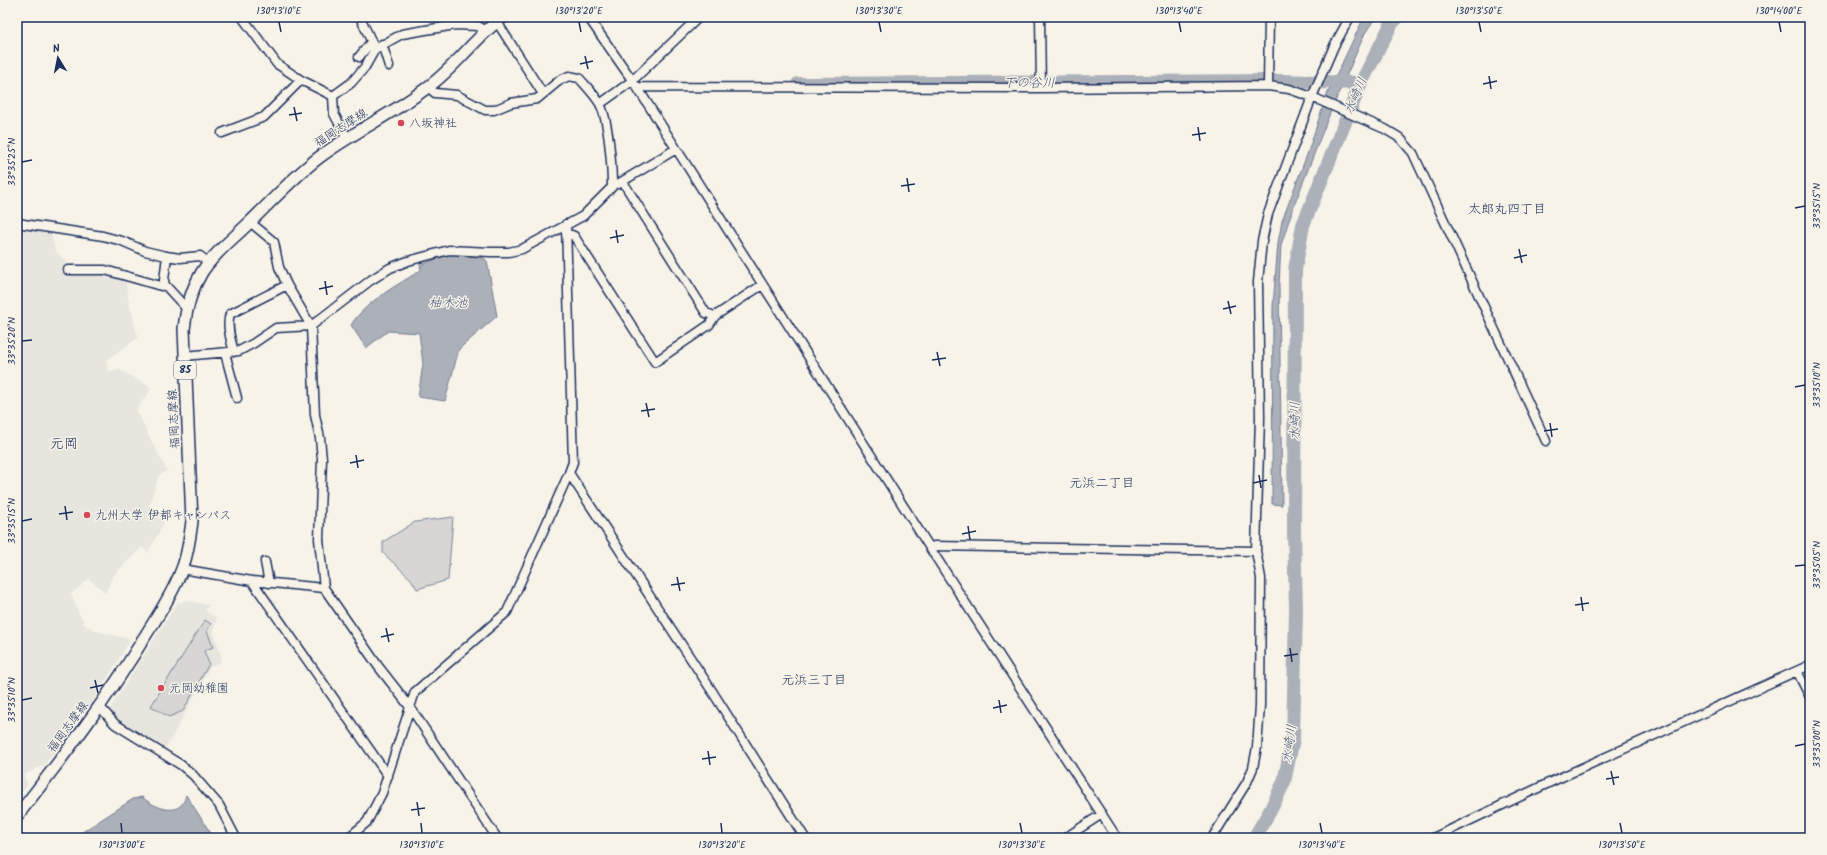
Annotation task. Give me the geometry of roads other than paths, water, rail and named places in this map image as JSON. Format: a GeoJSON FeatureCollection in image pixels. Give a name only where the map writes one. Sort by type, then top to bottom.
{"type":"FeatureCollection","features":[{"type":"Feature","properties":{"kind":"main road","name":"福岡志摩線"},"geometry":{"type":"LineString","coordinates":[[17,816],[80,735],[134,655],[166,601],[182,569],[189,544],[192,521],[184,329],[187,309],[196,283],[209,263],[320,156],[428,87],[448,70],[486,31],[500,19]]}},
{"type":"Feature","properties":{"kind":"street"},"geometry":{"type":"LineString","coordinates":[[242,17],[277,64],[302,80],[333,96]]}},
{"type":"Feature","properties":{"kind":"street"},"geometry":{"type":"LineString","coordinates":[[333,96],[351,83],[365,67],[373,46],[360,17]]}},
{"type":"Feature","properties":{"kind":"street"},"geometry":{"type":"LineString","coordinates":[[588,17],[676,149],[1117,838]]}},
{"type":"Feature","properties":{"kind":"street"},"geometry":{"type":"LineString","coordinates":[[600,104],[634,84],[699,17]]}},
{"type":"Feature","properties":{"kind":"street"},"geometry":{"type":"LineString","coordinates":[[1040,17],[1041,88]]}},
{"type":"Feature","properties":{"kind":"street"},"geometry":{"type":"LineString","coordinates":[[1268,82],[1269,17]]}},
{"type":"Feature","properties":{"kind":"street"},"geometry":{"type":"LineString","coordinates":[[1212,838],[1247,782],[1253,768],[1257,747],[1260,706],[1261,578],[1256,551],[1260,418],[1258,282],[1260,260],[1268,214],[1314,97],[1320,76],[1350,17]]}},
{"type":"Feature","properties":{"kind":"street"},"geometry":{"type":"LineString","coordinates":[[500,19],[543,94]]}},
{"type":"Feature","properties":{"kind":"street"},"geometry":{"type":"LineString","coordinates":[[359,57],[373,46],[382,44],[402,34],[436,28],[478,26],[486,31]]}},
{"type":"Feature","properties":{"kind":"street"},"geometry":{"type":"LineString","coordinates":[[382,44],[389,66]]}},
{"type":"Feature","properties":{"kind":"street"},"geometry":{"type":"LineString","coordinates":[[428,87],[435,93],[458,95],[485,110],[494,110],[511,103],[537,99],[560,80],[569,76],[579,78],[600,104],[604,115],[612,169],[612,187]]}},
{"type":"Feature","properties":{"kind":"street"},"geometry":{"type":"LineString","coordinates":[[222,134],[264,117],[302,80]]}},
{"type":"Feature","properties":{"kind":"street"},"geometry":{"type":"LineString","coordinates":[[634,84],[1041,88],[1268,82],[1314,97],[1385,129],[1400,138],[1413,153],[1546,442]]}},
{"type":"Feature","properties":{"kind":"street"},"geometry":{"type":"LineString","coordinates":[[333,96],[334,114],[347,138]]}},
{"type":"Feature","properties":{"kind":"street"},"geometry":{"type":"LineString","coordinates":[[184,356],[234,352],[254,344],[276,328],[311,326],[390,268],[449,250],[509,252],[522,249],[583,216],[612,187],[623,182],[676,149]]}},
{"type":"Feature","properties":{"kind":"street"},"geometry":{"type":"LineString","coordinates":[[623,182],[706,313],[715,316]]}},
{"type":"Feature","properties":{"kind":"street"},"geometry":{"type":"LineString","coordinates":[[250,222],[274,242],[279,267],[287,285],[311,326],[315,415],[322,459],[319,539],[324,588],[378,666],[410,707],[497,838]]}},
{"type":"Feature","properties":{"kind":"street"},"geometry":{"type":"LineString","coordinates":[[17,224],[103,236],[122,241],[145,251],[167,256],[180,258],[200,256],[209,263]]}},
{"type":"Feature","properties":{"kind":"street"},"geometry":{"type":"LineString","coordinates":[[348,838],[367,822],[382,793],[415,692],[506,612],[570,473],[573,462],[566,224]]}},
{"type":"Feature","properties":{"kind":"street"},"geometry":{"type":"LineString","coordinates":[[566,233],[574,236],[655,362],[709,325],[715,316],[762,285]]}},
{"type":"Feature","properties":{"kind":"street"},"geometry":{"type":"LineString","coordinates":[[167,256],[164,280],[165,285],[187,309]]}},
{"type":"Feature","properties":{"kind":"street"},"geometry":{"type":"LineString","coordinates":[[68,270],[105,270],[161,286],[165,285]]}},
{"type":"Feature","properties":{"kind":"street"},"geometry":{"type":"LineString","coordinates":[[234,352],[230,334],[230,314],[287,285]]}},
{"type":"Feature","properties":{"kind":"street"},"geometry":{"type":"LineString","coordinates":[[225,353],[237,398]]}},
{"type":"Feature","properties":{"kind":"street"},"geometry":{"type":"LineString","coordinates":[[570,473],[712,691],[805,838]]}},
{"type":"Feature","properties":{"kind":"street"},"geometry":{"type":"LineString","coordinates":[[930,548],[934,546],[1256,551]]}},
{"type":"Feature","properties":{"kind":"street"},"geometry":{"type":"LineString","coordinates":[[265,562],[270,583]]}},
{"type":"Feature","properties":{"kind":"street"},"geometry":{"type":"LineString","coordinates":[[182,569],[252,581],[324,588]]}},
{"type":"Feature","properties":{"kind":"street"},"geometry":{"type":"LineString","coordinates":[[252,581],[388,776]]}},
{"type":"Feature","properties":{"kind":"street"},"geometry":{"type":"LineString","coordinates":[[1433,838],[1556,780],[1810,665]]}},
{"type":"Feature","properties":{"kind":"street"},"geometry":{"type":"LineString","coordinates":[[1797,671],[1810,697]]}},
{"type":"Feature","properties":{"kind":"street"},"geometry":{"type":"LineString","coordinates":[[99,706],[115,724],[181,765],[193,775],[219,805],[236,838]]}},
{"type":"Feature","properties":{"kind":"street"},"geometry":{"type":"LineString","coordinates":[[1065,838],[1102,814]]}},
{"type":"Feature","properties":{"kind":"water"},"geometry":{"type":"Polygon","coordinates":[[[1364,17],[1376,17],[1365,33],[1328,118],[1292,211],[1281,245],[1279,286],[1282,505],[1272,504],[1273,306],[1278,243],[1282,221],[1308,152],[1326,97],[1364,17]]]}},
{"type":"Feature","properties":{"kind":"water","name":"柚木池"},"geometry":{"type":"Polygon","coordinates":[[[451,254],[484,258],[487,261],[497,316],[459,349],[445,401],[418,397],[423,364],[419,333],[388,331],[366,348],[351,325],[365,308],[421,270],[420,265],[451,254]]]}},
{"type":"Feature","properties":{"kind":"water"},"geometry":{"type":"Polygon","coordinates":[[[186,795],[214,838],[73,838],[133,799],[142,797],[160,808],[173,809],[179,807],[186,795]]]}},
{"type":"Feature","properties":{"kind":"waterway","name":"水崎川"},"geometry":{"type":"LineString","coordinates":[[1254,838],[1270,811],[1284,782],[1293,739],[1296,610],[1294,531],[1295,270],[1303,225],[1361,83],[1392,23],[1398,17]]}},
{"type":"Feature","properties":{"kind":"waterway","name":"下の谷川"},"geometry":{"type":"LineString","coordinates":[[798,84],[1277,81],[1361,83]]}},
{"type":"Feature","properties":{"kind":"place","name":"八坂神社"},"geometry":{"type":"Point","coordinates":[401,123]}},
{"type":"Feature","properties":{"kind":"place","name":"九州大学 伊都キャンパス"},"geometry":{"type":"Point","coordinates":[87,515]}},
{"type":"Feature","properties":{"kind":"place","name":"元岡幼稚園"},"geometry":{"type":"Point","coordinates":[161,688]}},
{"type":"Feature","properties":{"kind":"district","name":"太郎丸四丁目"},"geometry":{"type":"Point","coordinates":[1507,209]}},
{"type":"Feature","properties":{"kind":"district","name":"元岡"},"geometry":{"type":"Point","coordinates":[64,444]}},
{"type":"Feature","properties":{"kind":"district","name":"元浜二丁目"},"geometry":{"type":"Point","coordinates":[1102,483]}},
{"type":"Feature","properties":{"kind":"district","name":"元浜三丁目"},"geometry":{"type":"Point","coordinates":[814,680]}}]}
